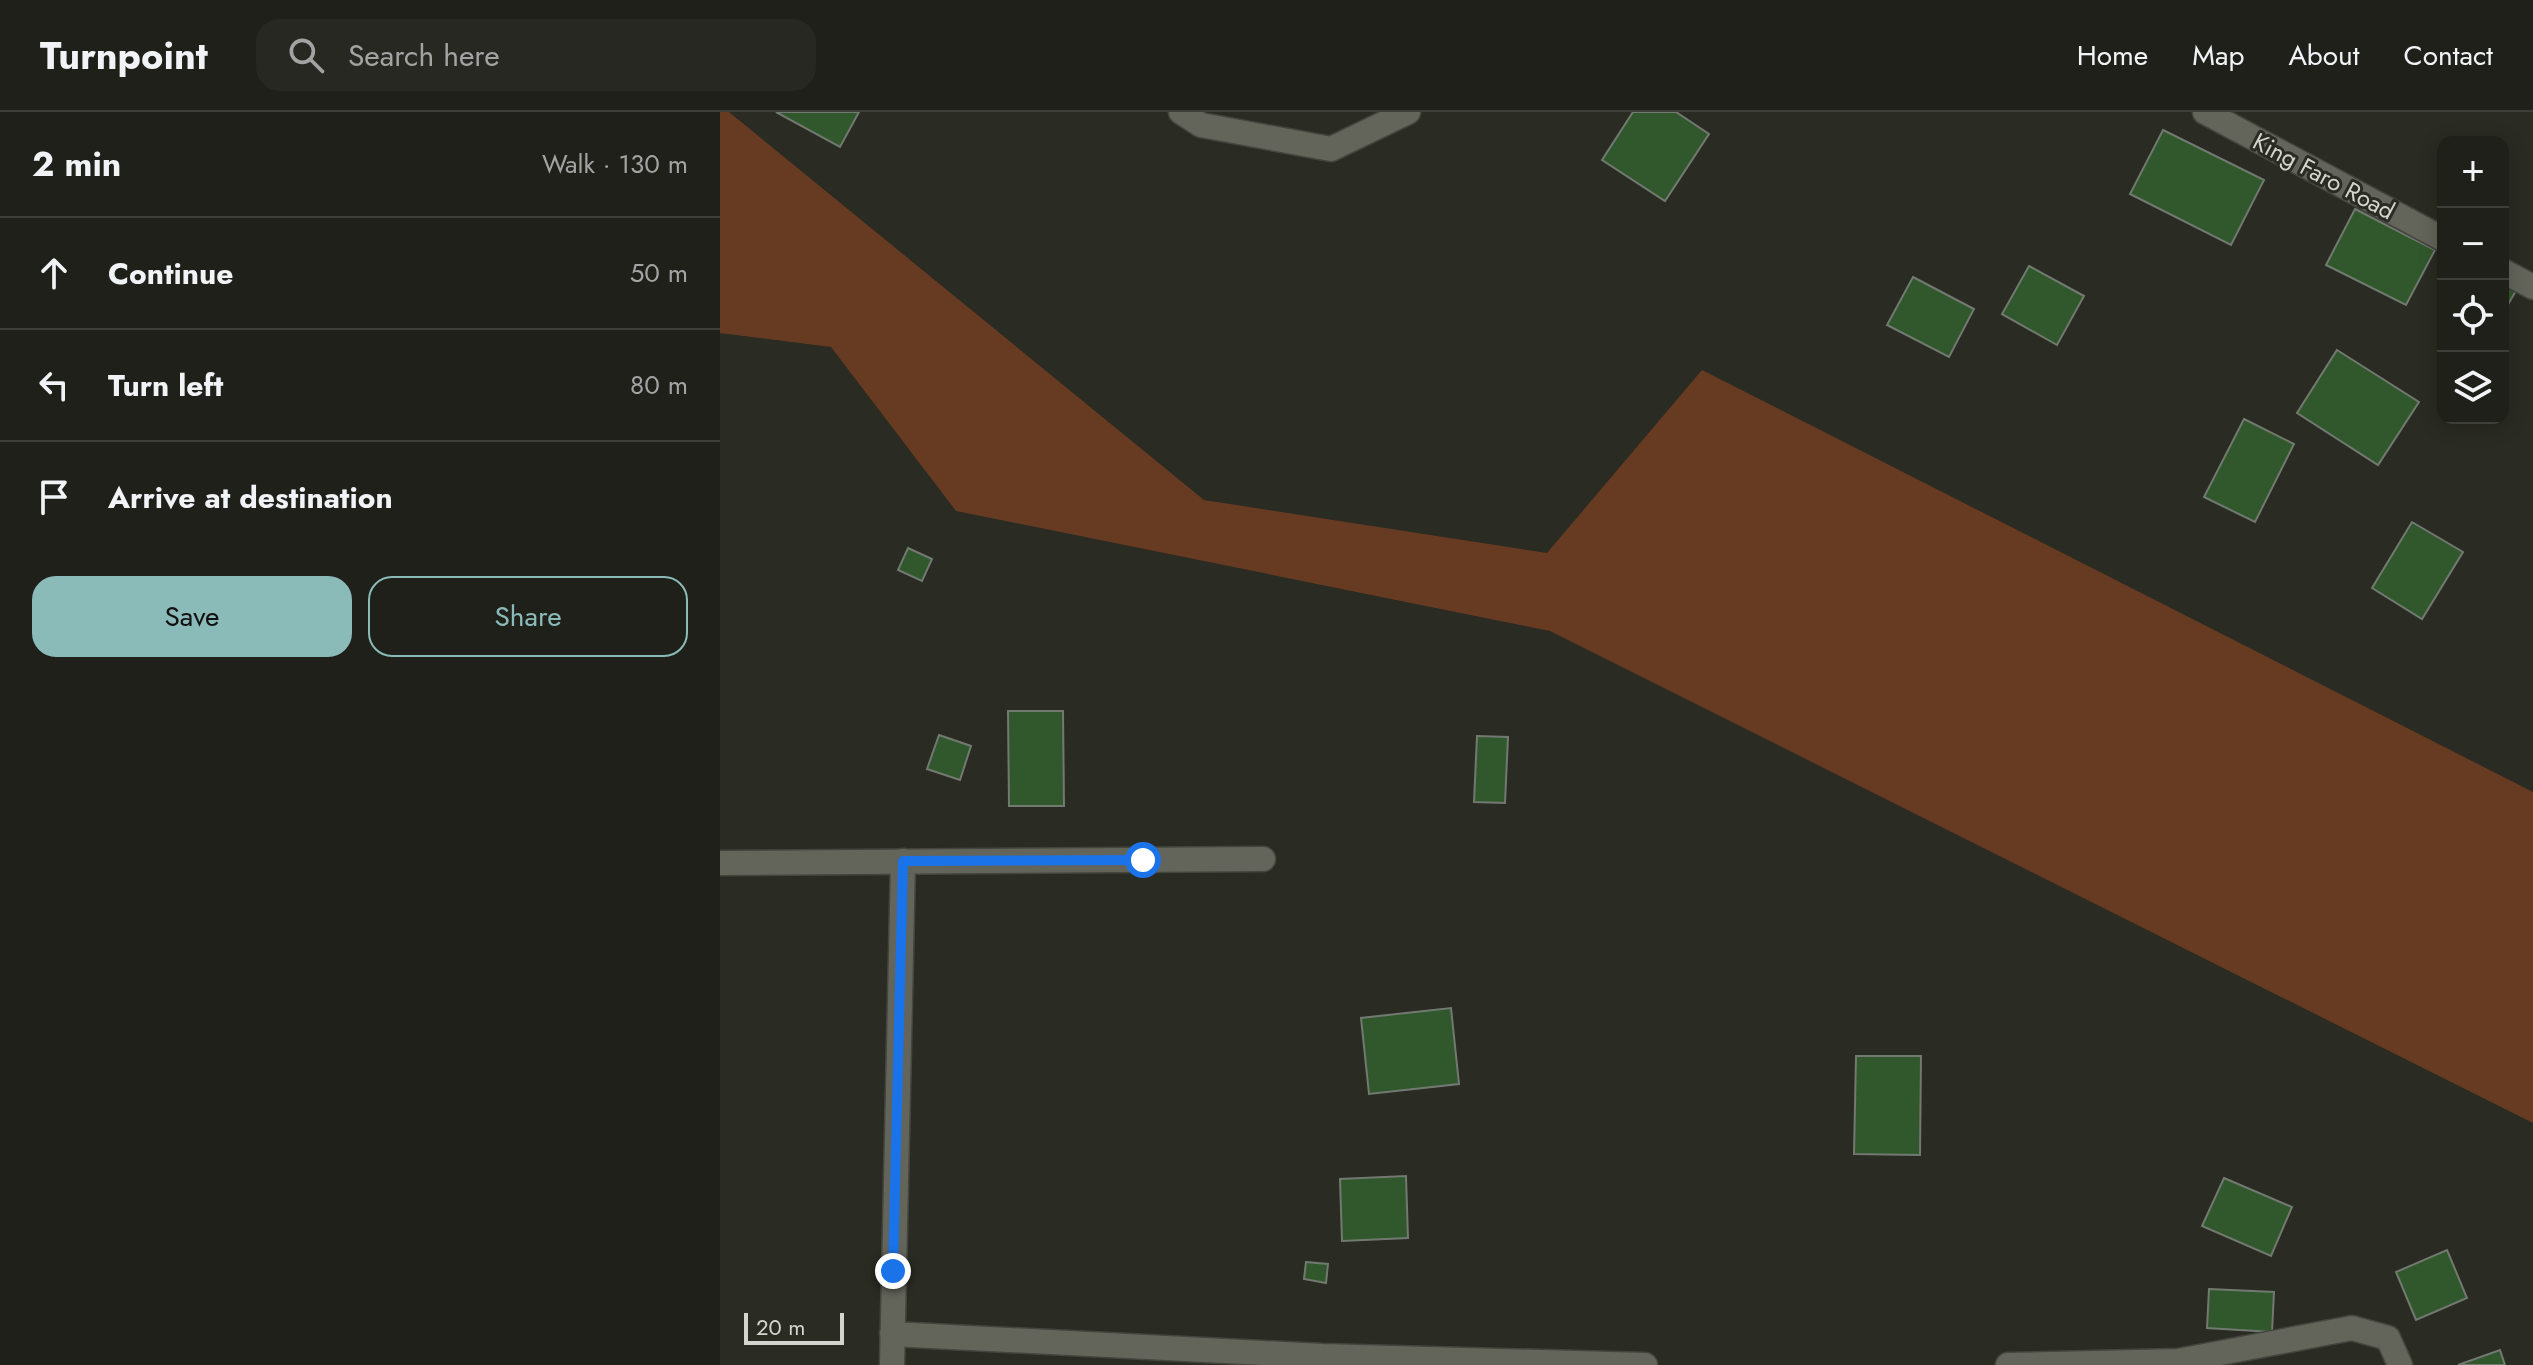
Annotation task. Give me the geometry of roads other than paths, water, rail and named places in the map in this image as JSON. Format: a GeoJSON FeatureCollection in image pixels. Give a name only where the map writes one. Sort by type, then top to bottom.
{"type":"FeatureCollection","features":[{"type":"Feature","properties":{"kind":"street"},"geometry":{"type":"LineString","coordinates":[[1181,112],[1201,125],[1331,149],[1408,112]]}},
{"type":"Feature","properties":{"kind":"street","name":"King Faro Road"},"geometry":{"type":"LineString","coordinates":[[2220,114],[2437,236]]}},
{"type":"Feature","properties":{"kind":"street"},"geometry":{"type":"LineString","coordinates":[[2509,274],[2533,287]]}},
{"type":"Feature","properties":{"kind":"street"},"geometry":{"type":"LineString","coordinates":[[720,863],[1263,859]]}},
{"type":"Feature","properties":{"kind":"street"},"geometry":{"type":"LineString","coordinates":[[892,1365],[903,861]]}},
{"type":"Feature","properties":{"kind":"street"},"geometry":{"type":"LineString","coordinates":[[2008,1365],[2178,1361],[2352,1328],[2388,1338],[2400,1365]]}},
{"type":"Feature","properties":{"kind":"street"},"geometry":{"type":"LineString","coordinates":[[892,1334],[1322,1356],[1645,1365]]}}]}
